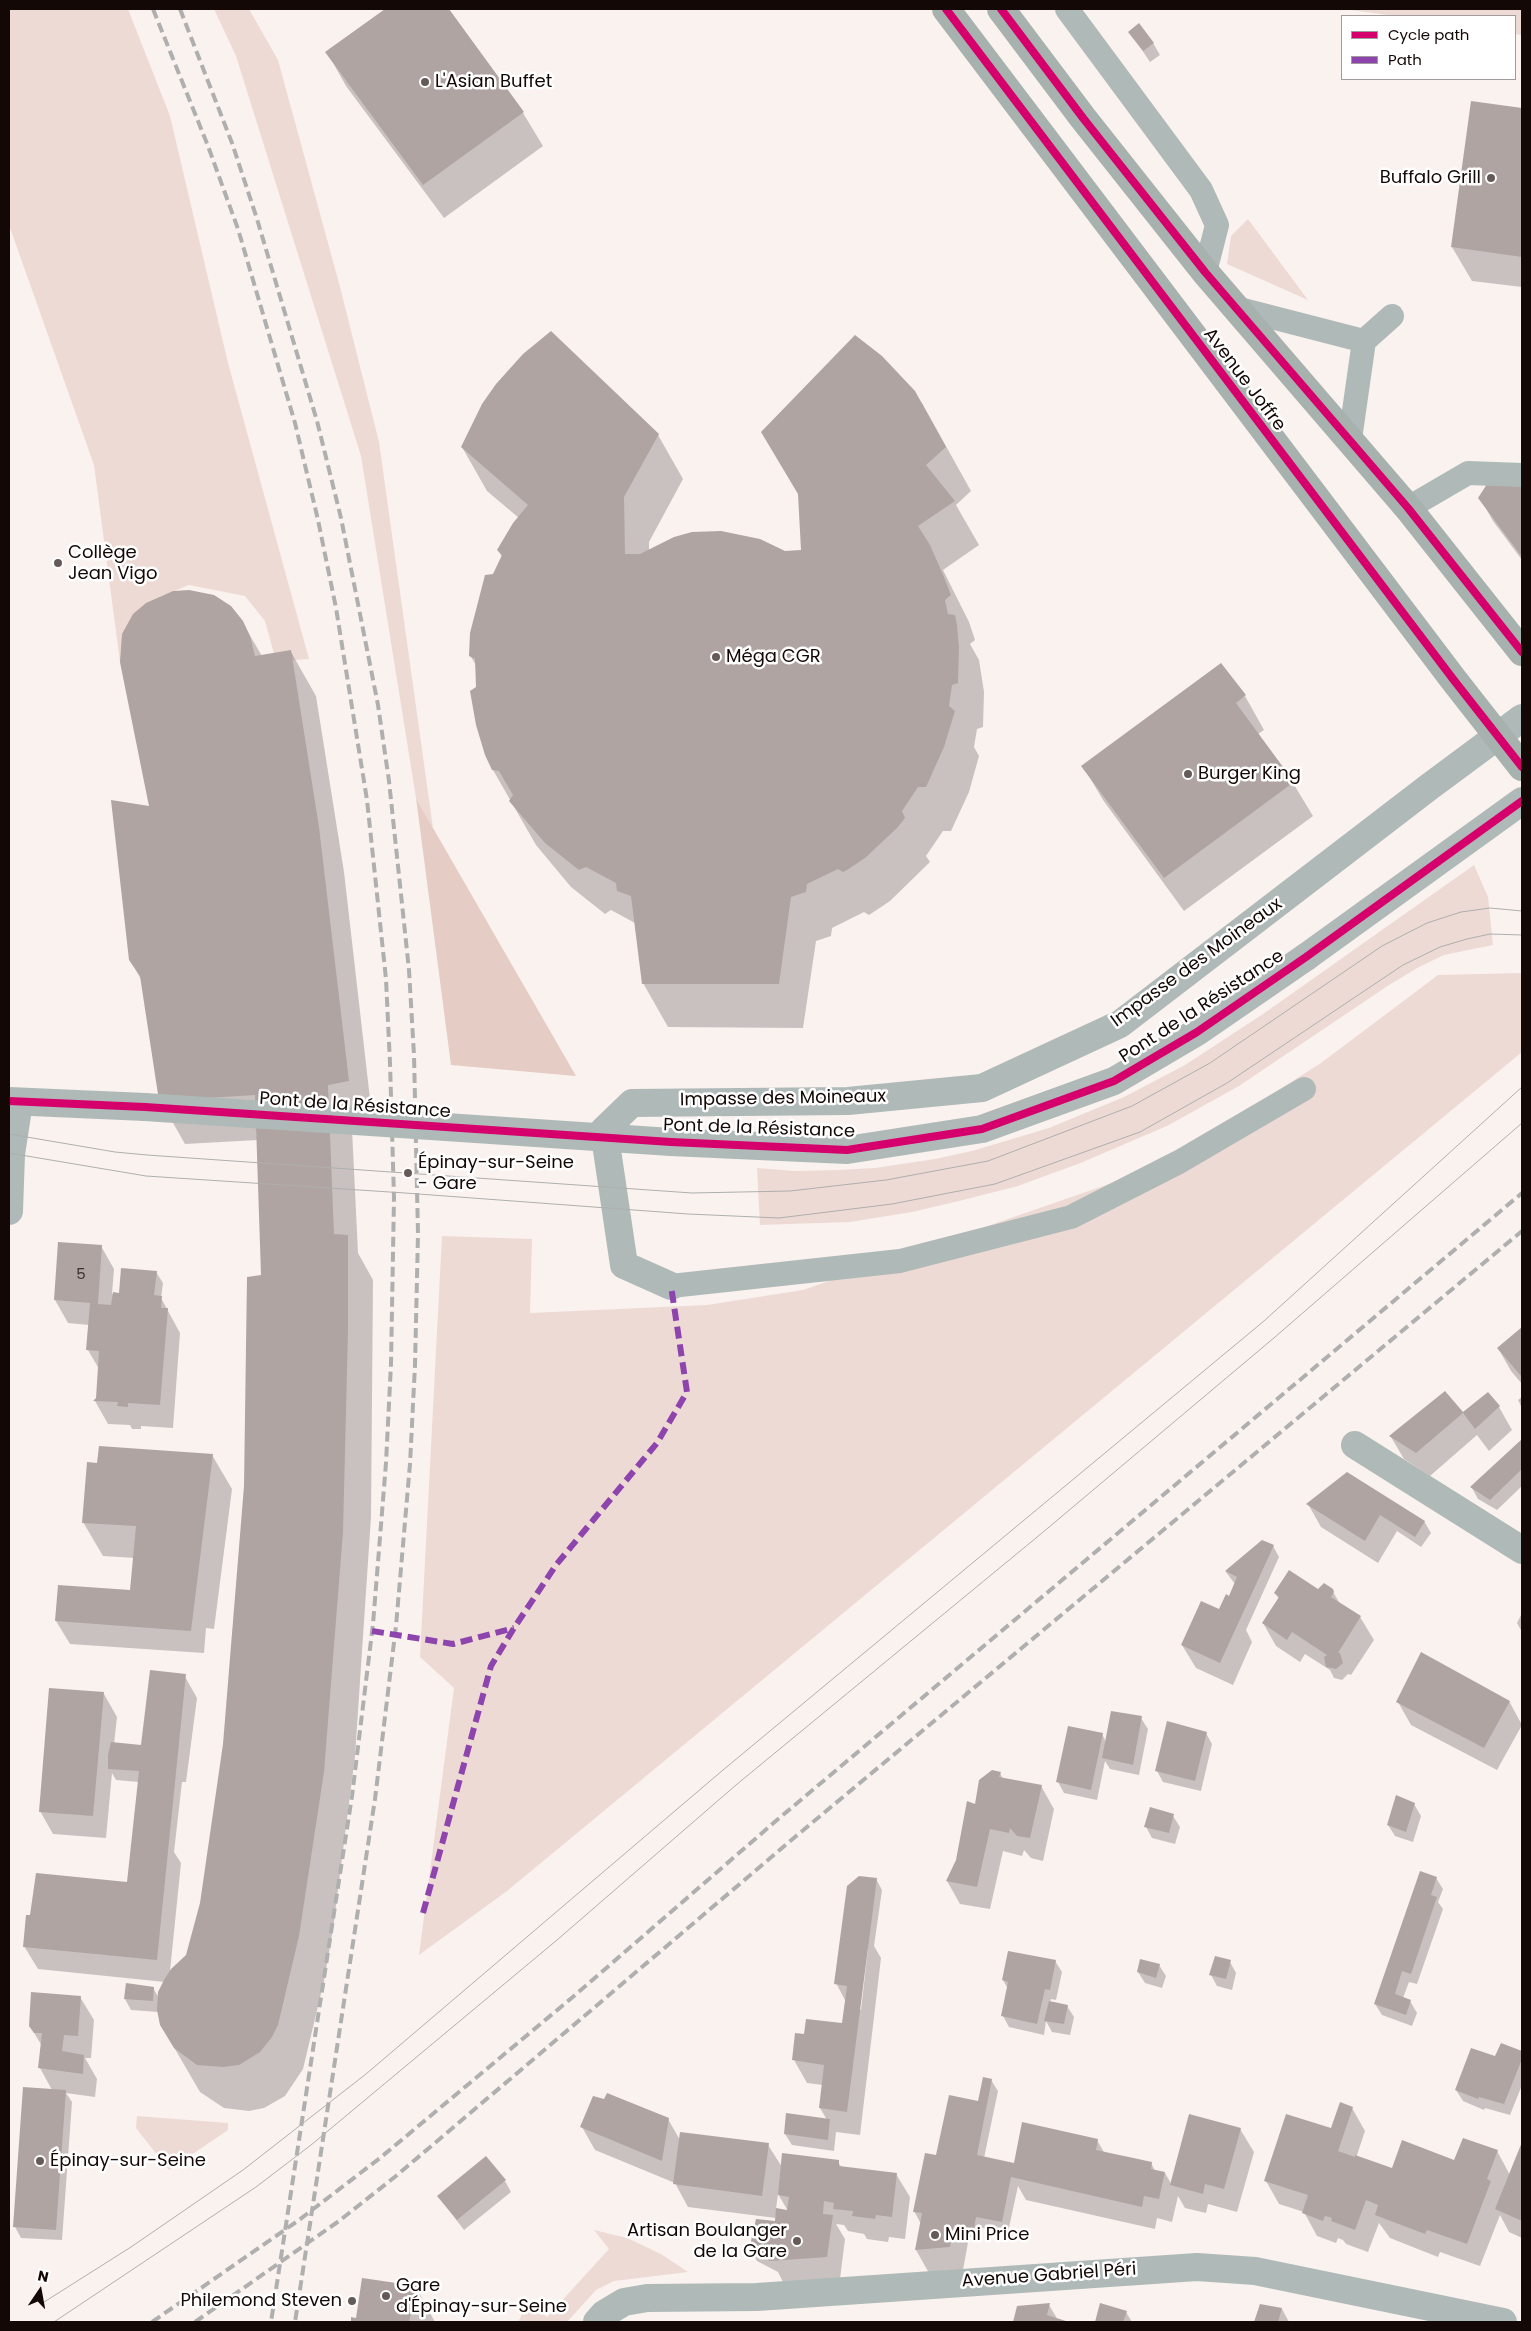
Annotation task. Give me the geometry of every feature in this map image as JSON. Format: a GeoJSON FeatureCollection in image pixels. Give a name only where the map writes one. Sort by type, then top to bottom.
{"type":"FeatureCollection","features":[{"type":"Feature","properties":{"kind":"main road","name":"Avenue Joffre"},"geometry":{"type":"LineString","coordinates":[[946,9],[1522,767]]}},
{"type":"Feature","properties":{"kind":"main road"},"geometry":{"type":"LineString","coordinates":[[1001,9],[1083,118],[1205,272],[1408,508],[1522,652]]}},
{"type":"Feature","properties":{"kind":"street","name":"Impasse des Moineaux"},"geometry":{"type":"LineString","coordinates":[[670,1286],[624,1265],[604,1130],[632,1103],[848,1101],[982,1088],[1120,1024],[1522,718]]}},
{"type":"Feature","properties":{"kind":"street","name":"Pont de la Résistance"},"geometry":{"type":"LineString","coordinates":[[12,1107],[145,1107],[671,1142],[847,1150],[982,1129],[1114,1081],[1197,1032],[1306,957],[1522,801]]}},
{"type":"Feature","properties":{"kind":"street"},"geometry":{"type":"LineString","coordinates":[[9,1211],[12,1107]]}},
{"type":"Feature","properties":{"kind":"street"},"geometry":{"type":"LineString","coordinates":[[1355,1445],[1522,1550]]}},
{"type":"Feature","properties":{"kind":"street","name":"Avenue Gabriel Péri"},"geometry":{"type":"LineString","coordinates":[[597,2322],[604,2314],[624,2302],[647,2298],[758,2297],[1197,2267],[1255,2271],[1503,2322]]}},
{"type":"Feature","properties":{"kind":"lane"},"geometry":{"type":"LineString","coordinates":[[1067,9],[1201,190],[1217,225],[1205,272]]}},
{"type":"Feature","properties":{"kind":"lane"},"geometry":{"type":"LineString","coordinates":[[1236,308],[1364,341]]}},
{"type":"Feature","properties":{"kind":"lane"},"geometry":{"type":"LineString","coordinates":[[1350,439],[1364,341],[1392,316]]}},
{"type":"Feature","properties":{"kind":"lane"},"geometry":{"type":"LineString","coordinates":[[1408,508],[1468,473],[1522,476]]}},
{"type":"Feature","properties":{"kind":"lane"},"geometry":{"type":"LineString","coordinates":[[670,1286],[900,1261],[1071,1217],[1180,1162],[1304,1089]]}},
{"type":"Feature","properties":{"kind":"shaded area"},"geometry":{"type":"Polygon","coordinates":[[[9,9],[128,9],[170,116],[228,363],[309,659],[276,661],[265,621],[245,596],[189,585],[159,597],[138,645],[149,806],[120,662],[94,465],[9,225],[9,9]]]}},
{"type":"Feature","properties":{"kind":"shaded area"},"geometry":{"type":"Polygon","coordinates":[[[214,9],[249,9],[278,60],[340,287],[379,442],[433,828],[416,798],[361,456],[236,56],[214,9]]]}},
{"type":"Feature","properties":{"kind":"shaded area"},"geometry":{"type":"Polygon","coordinates":[[[1344,9],[1522,9],[1522,35],[1516,34],[1516,15],[1388,15],[1344,9]]]}},
{"type":"Feature","properties":{"kind":"shaded area"},"geometry":{"type":"Polygon","coordinates":[[[1248,219],[1308,300],[1227,264],[1231,236],[1248,219]]]}},
{"type":"Feature","properties":{"kind":"shaded area"},"geometry":{"type":"Polygon","coordinates":[[[416,798],[433,828],[576,1076],[451,1065],[416,798]]]}},
{"type":"Feature","properties":{"kind":"shaded area"},"geometry":{"type":"Polygon","coordinates":[[[1474,865],[1488,897],[1493,945],[1444,955],[1419,967],[1389,985],[1239,1086],[1167,1126],[1083,1162],[1018,1186],[959,1201],[912,1212],[850,1222],[760,1225],[757,1168],[795,1171],[838,1170],[875,1168],[935,1159],[972,1151],[1049,1128],[1124,1097],[1185,1065],[1263,1014],[1474,865]]]}},
{"type":"Feature","properties":{"kind":"shaded area"},"geometry":{"type":"Polygon","coordinates":[[[1522,973],[1522,1052],[507,1891],[419,1955],[454,1688],[420,1657],[442,1236],[532,1239],[530,1313],[707,1305],[803,1290],[1155,1168],[1321,1063],[1438,975],[1522,973]]]}},
{"type":"Feature","properties":{"kind":"shaded area"},"geometry":{"type":"Polygon","coordinates":[[[137,2116],[228,2123],[228,2130],[169,2170],[136,2128],[137,2116]]]}},
{"type":"Feature","properties":{"kind":"shaded area"},"geometry":{"type":"Polygon","coordinates":[[[594,2230],[627,2238],[661,2254],[688,2272],[614,2281],[596,2290],[567,2322],[519,2321],[527,2301],[547,2317],[609,2249],[594,2230]]]}},
{"type":"Feature","properties":{"kind":"building","name":"L'Asian Buffet"},"geometry":{"type":"Polygon","coordinates":[[[385,9],[449,9],[524,112],[423,185],[325,52],[385,9]]]}},
{"type":"Feature","properties":{"kind":"building"},"geometry":{"type":"Polygon","coordinates":[[[1139,23],[1154,43],[1143,51],[1128,32],[1139,23]]]}},
{"type":"Feature","properties":{"kind":"building","name":"Buffalo Grill"},"geometry":{"type":"Polygon","coordinates":[[[1471,101],[1522,108],[1522,257],[1451,247],[1471,101]]]}},
{"type":"Feature","properties":{"kind":"building","name":"Méga CGR"},"geometry":{"type":"Polygon","coordinates":[[[551,331],[659,434],[624,497],[625,554],[640,554],[674,537],[692,532],[721,531],[760,539],[785,551],[801,550],[798,494],[761,432],[855,335],[882,356],[915,391],[946,447],[926,465],[955,501],[918,526],[930,545],[944,577],[951,595],[945,600],[948,614],[955,615],[957,625],[959,647],[958,683],[952,685],[949,706],[955,711],[944,747],[926,787],[918,787],[902,811],[905,818],[897,828],[865,858],[847,870],[843,872],[838,869],[807,884],[806,892],[791,897],[779,984],[642,984],[631,896],[617,891],[616,883],[586,867],[579,870],[545,843],[509,801],[513,795],[499,771],[492,770],[485,755],[476,725],[470,691],[476,687],[475,659],[469,656],[470,633],[485,575],[493,574],[502,555],[497,550],[513,523],[528,505],[461,447],[482,404],[496,384],[523,354],[551,331]]]}},
{"type":"Feature","properties":{"kind":"building"},"geometry":{"type":"Polygon","coordinates":[[[1487,484],[1522,485],[1522,557],[1478,498],[1487,484]]]}},
{"type":"Feature","properties":{"kind":"building"},"geometry":{"type":"Polygon","coordinates":[[[189,590],[214,595],[231,606],[243,621],[250,636],[255,656],[291,650],[319,827],[349,1081],[328,1085],[334,1234],[348,1235],[348,1331],[343,1532],[324,1772],[299,1936],[278,2025],[272,2037],[260,2052],[239,2065],[223,2067],[197,2065],[174,2048],[160,2025],[157,2010],[158,1992],[164,1980],[171,1969],[186,1955],[200,1903],[223,1744],[244,1486],[247,1277],[261,1275],[255,1095],[159,1101],[140,976],[129,960],[111,800],[149,806],[120,662],[122,634],[133,614],[146,603],[173,591],[189,590]]]}},
{"type":"Feature","properties":{"kind":"building","name":"Burger King"},"geometry":{"type":"Polygon","coordinates":[[[1221,663],[1246,695],[1236,703],[1294,782],[1164,878],[1081,766],[1221,663]]]}},
{"type":"Feature","properties":{"kind":"building"},"geometry":{"type":"Polygon","coordinates":[[[58,1242],[102,1245],[98,1304],[111,1305],[113,1292],[119,1293],[121,1268],[157,1271],[154,1295],[162,1296],[161,1308],[168,1308],[160,1405],[128,1403],[128,1407],[117,1406],[118,1402],[93,1401],[96,1398],[99,1351],[86,1350],[90,1303],[54,1300],[58,1242]]]}},
{"type":"Feature","properties":{"kind":"building"},"geometry":{"type":"Polygon","coordinates":[[[1522,1327],[1522,1377],[1497,1348],[1522,1327]]]}},
{"type":"Feature","properties":{"kind":"building"},"geometry":{"type":"Polygon","coordinates":[[[1445,1391],[1463,1412],[1488,1392],[1500,1406],[1475,1429],[1463,1413],[1416,1453],[1389,1436],[1445,1391]]]}},
{"type":"Feature","properties":{"kind":"building"},"geometry":{"type":"Polygon","coordinates":[[[1522,1439],[1522,1469],[1490,1500],[1470,1487],[1522,1439]]]}},
{"type":"Feature","properties":{"kind":"building"},"geometry":{"type":"Polygon","coordinates":[[[99,1446],[213,1454],[191,1631],[55,1621],[58,1585],[130,1590],[136,1526],[82,1523],[87,1462],[97,1463],[99,1446]]]}},
{"type":"Feature","properties":{"kind":"building"},"geometry":{"type":"Polygon","coordinates":[[[1347,1472],[1425,1521],[1415,1537],[1380,1515],[1365,1541],[1306,1504],[1347,1472]]]}},
{"type":"Feature","properties":{"kind":"building"},"geometry":{"type":"Polygon","coordinates":[[[1262,1540],[1274,1545],[1220,1663],[1181,1645],[1201,1601],[1219,1609],[1226,1594],[1229,1596],[1237,1577],[1225,1571],[1262,1540]]]}},
{"type":"Feature","properties":{"kind":"building"},"geometry":{"type":"Polygon","coordinates":[[[1289,1570],[1318,1589],[1324,1583],[1333,1589],[1334,1592],[1331,1597],[1361,1616],[1338,1653],[1340,1653],[1343,1663],[1336,1669],[1326,1667],[1324,1657],[1327,1655],[1292,1632],[1287,1640],[1262,1623],[1279,1597],[1274,1593],[1289,1570]]]}},
{"type":"Feature","properties":{"kind":"building"},"geometry":{"type":"Polygon","coordinates":[[[1421,1652],[1510,1701],[1484,1748],[1396,1702],[1421,1652]]]}},
{"type":"Feature","properties":{"kind":"building"},"geometry":{"type":"Polygon","coordinates":[[[150,1670],[186,1674],[157,1960],[23,1947],[26,1915],[30,1915],[36,1873],[127,1882],[139,1771],[108,1769],[108,1755],[111,1742],[141,1745],[150,1670]]]}},
{"type":"Feature","properties":{"kind":"building"},"geometry":{"type":"Polygon","coordinates":[[[49,1688],[104,1692],[93,1816],[39,1812],[49,1688]]]}},
{"type":"Feature","properties":{"kind":"building"},"geometry":{"type":"Polygon","coordinates":[[[1111,1711],[1142,1716],[1133,1765],[1102,1758],[1111,1711]]]}},
{"type":"Feature","properties":{"kind":"building"},"geometry":{"type":"Polygon","coordinates":[[[1167,1721],[1207,1732],[1195,1781],[1155,1771],[1167,1721]]]}},
{"type":"Feature","properties":{"kind":"building"},"geometry":{"type":"Polygon","coordinates":[[[1068,1726],[1103,1733],[1091,1790],[1056,1782],[1068,1726]]]}},
{"type":"Feature","properties":{"kind":"building"},"geometry":{"type":"Polygon","coordinates":[[[992,1770],[1001,1772],[999,1777],[1042,1785],[1030,1838],[1017,1836],[1010,1828],[1009,1833],[990,1829],[977,1887],[946,1881],[956,1860],[967,1801],[975,1804],[979,1780],[992,1770]]]}},
{"type":"Feature","properties":{"kind":"building"},"geometry":{"type":"Polygon","coordinates":[[[1396,1795],[1415,1803],[1406,1832],[1387,1825],[1396,1795]]]}},
{"type":"Feature","properties":{"kind":"building"},"geometry":{"type":"Polygon","coordinates":[[[1150,1807],[1174,1814],[1169,1833],[1144,1827],[1150,1807]]]}},
{"type":"Feature","properties":{"kind":"building"},"geometry":{"type":"Polygon","coordinates":[[[1420,1871],[1437,1877],[1431,1895],[1437,1897],[1411,1974],[1402,1971],[1395,1994],[1411,2000],[1406,2015],[1374,2004],[1420,1871]]]}},
{"type":"Feature","properties":{"kind":"building"},"geometry":{"type":"Polygon","coordinates":[[[859,1876],[877,1878],[847,2112],[819,2108],[824,2065],[792,2060],[795,2033],[804,2034],[806,2019],[842,2023],[847,1986],[834,1984],[847,1886],[859,1876]]]}},
{"type":"Feature","properties":{"kind":"building"},"geometry":{"type":"Polygon","coordinates":[[[1008,1951],[1056,1960],[1050,1990],[1045,1989],[1037,2024],[1001,2016],[1008,1982],[1002,1980],[1008,1951]]]}},
{"type":"Feature","properties":{"kind":"building"},"geometry":{"type":"Polygon","coordinates":[[[1215,1956],[1231,1960],[1226,1979],[1209,1975],[1215,1956]]]}},
{"type":"Feature","properties":{"kind":"building"},"geometry":{"type":"Polygon","coordinates":[[[1140,1959],[1160,1964],[1156,1978],[1137,1972],[1140,1959]]]}},
{"type":"Feature","properties":{"kind":"building"},"geometry":{"type":"Polygon","coordinates":[[[126,1983],[154,1987],[153,2001],[124,1999],[126,1983]]]}},
{"type":"Feature","properties":{"kind":"building"},"geometry":{"type":"Polygon","coordinates":[[[31,1992],[81,1996],[78,2036],[64,2035],[62,2051],[84,2055],[83,2074],[38,2068],[42,2033],[34,2033],[29,2026],[31,1992]]]}},
{"type":"Feature","properties":{"kind":"building"},"geometry":{"type":"Polygon","coordinates":[[[1049,2001],[1068,2005],[1064,2024],[1044,2021],[1049,2001]]]}},
{"type":"Feature","properties":{"kind":"building"},"geometry":{"type":"Polygon","coordinates":[[[1501,2043],[1522,2051],[1522,2059],[1504,2104],[1479,2097],[1478,2099],[1455,2090],[1471,2048],[1495,2056],[1501,2043]]]}},
{"type":"Feature","properties":{"kind":"building"},"geometry":{"type":"Polygon","coordinates":[[[983,2077],[992,2079],[977,2155],[1014,2163],[1022,2122],[1098,2139],[1096,2150],[1152,2162],[1151,2169],[1165,2172],[1159,2199],[1144,2196],[1142,2207],[1011,2177],[1002,2222],[976,2217],[974,2229],[954,2225],[950,2247],[915,2250],[922,2213],[913,2212],[925,2153],[936,2155],[949,2095],[978,2101],[983,2077]]]}},
{"type":"Feature","properties":{"kind":"building","name":"Épinay-sur-Seine"},"geometry":{"type":"Polygon","coordinates":[[[23,2087],[66,2090],[56,2230],[13,2227],[23,2087]]]}},
{"type":"Feature","properties":{"kind":"building"},"geometry":{"type":"Polygon","coordinates":[[[607,2093],[669,2118],[662,2161],[580,2127],[593,2096],[604,2099],[607,2093]]]}},
{"type":"Feature","properties":{"kind":"building"},"geometry":{"type":"Polygon","coordinates":[[[1340,2102],[1353,2107],[1338,2151],[1355,2157],[1355,2155],[1392,2168],[1402,2140],[1454,2160],[1463,2138],[1498,2150],[1487,2179],[1491,2181],[1467,2244],[1427,2230],[1425,2234],[1375,2215],[1378,2205],[1366,2200],[1355,2230],[1331,2221],[1332,2218],[1325,2216],[1323,2221],[1302,2213],[1308,2195],[1264,2181],[1286,2114],[1331,2128],[1340,2102]]]}},
{"type":"Feature","properties":{"kind":"building"},"geometry":{"type":"Polygon","coordinates":[[[786,2113],[830,2119],[828,2140],[784,2134],[786,2113]]]}},
{"type":"Feature","properties":{"kind":"building"},"geometry":{"type":"Polygon","coordinates":[[[1189,2114],[1241,2128],[1224,2189],[1205,2184],[1203,2194],[1170,2185],[1189,2114]]]}},
{"type":"Feature","properties":{"kind":"building"},"geometry":{"type":"Polygon","coordinates":[[[680,2132],[769,2143],[762,2196],[673,2184],[680,2132]]]}},
{"type":"Feature","properties":{"kind":"building"},"geometry":{"type":"Polygon","coordinates":[[[1522,2142],[1522,2221],[1495,2209],[1522,2142]]]}},
{"type":"Feature","properties":{"kind":"building"},"geometry":{"type":"Polygon","coordinates":[[[782,2153],[839,2160],[839,2166],[897,2173],[892,2217],[876,2215],[875,2219],[852,2216],[853,2211],[833,2209],[834,2203],[824,2201],[823,2214],[833,2215],[827,2257],[770,2261],[749,2250],[756,2219],[775,2221],[776,2208],[787,2210],[789,2197],[778,2195],[782,2153]]]}},
{"type":"Feature","properties":{"kind":"building"},"geometry":{"type":"Polygon","coordinates":[[[486,2156],[506,2180],[457,2220],[437,2196],[486,2156]]]}},
{"type":"Feature","properties":{"kind":"building","name":"Gare d'Épinay-sur-Seine"},"geometry":{"type":"Polygon","coordinates":[[[362,2278],[417,2286],[409,2322],[351,2322],[351,2317],[356,2318],[362,2278]]]}},
{"type":"Feature","properties":{"kind":"building"},"geometry":{"type":"Polygon","coordinates":[[[1050,2303],[1047,2315],[1069,2322],[1013,2322],[1017,2306],[1050,2303]]]}},
{"type":"Feature","properties":{"kind":"building"},"geometry":{"type":"Polygon","coordinates":[[[1100,2303],[1127,2311],[1123,2322],[1095,2322],[1100,2303]]]}},
{"type":"Feature","properties":{"kind":"building"},"geometry":{"type":"Polygon","coordinates":[[[1260,2304],[1282,2308],[1278,2322],[1254,2322],[1260,2304]]]}},
{"type":"Feature","properties":{"kind":"tram line"},"geometry":{"type":"LineString","coordinates":[[9,1134],[115,1152],[147,1155],[692,1193],[790,1191],[886,1180],[988,1161],[1132,1106],[1210,1063],[1382,946],[1427,923],[1461,912],[1490,908],[1522,911]]}},
{"type":"Feature","properties":{"kind":"tram line"},"geometry":{"type":"LineString","coordinates":[[9,1153],[146,1176],[688,1214],[779,1218],[892,1204],[995,1184],[1140,1132],[1227,1083],[1403,965],[1440,947],[1467,939],[1490,934],[1522,935]]}},
{"type":"Feature","properties":{"kind":"tram line"},"geometry":{"type":"LineString","coordinates":[[41,2304],[131,2247],[243,2170],[366,2074],[723,1770],[1264,1321],[1522,1087]]}},
{"type":"Feature","properties":{"kind":"tram line"},"geometry":{"type":"LineString","coordinates":[[54,2322],[256,2187],[311,2145],[557,1940],[736,1785],[1042,1533],[1275,1337],[1522,1123]]}},
{"type":"Feature","properties":{"kind":"railway"},"geometry":{"type":"LineString","coordinates":[[153,9],[208,146],[238,229],[295,423],[336,608],[367,800],[386,979],[394,1198],[391,1364],[386,1463],[373,1624],[352,1796],[271,2322]]}},
{"type":"Feature","properties":{"kind":"railway"},"geometry":{"type":"LineString","coordinates":[[180,9],[232,143],[257,219],[317,421],[341,518],[378,705],[389,781],[409,970],[414,1055],[418,1234],[415,1365],[410,1464],[396,1626],[375,1799],[295,2322]]}},
{"type":"Feature","properties":{"kind":"railway"},"geometry":{"type":"LineString","coordinates":[[152,2322],[299,2220],[380,2158],[574,1996],[777,1820],[1522,1193]]}},
{"type":"Feature","properties":{"kind":"railway"},"geometry":{"type":"LineString","coordinates":[[195,2322],[339,2221],[396,2176],[795,1837],[1522,1231]]}},
{"type":"Feature","properties":{"kind":"marked path"},"geometry":{"type":"LineString","coordinates":[[423,1913],[491,1666],[556,1565],[657,1443],[687,1392],[671,1286]]}},
{"type":"Feature","properties":{"kind":"marked path"},"geometry":{"type":"LineString","coordinates":[[372,1631],[453,1644],[514,1628]]}},
{"type":"Feature","properties":{"kind":"cycle path"},"geometry":{"type":"LineString","coordinates":[[946,9],[1453,679],[1522,767]]}},
{"type":"Feature","properties":{"kind":"cycle path"},"geometry":{"type":"LineString","coordinates":[[1001,9],[1083,118],[1205,272],[1408,508],[1522,652]]}},
{"type":"Feature","properties":{"kind":"cycle path"},"geometry":{"type":"LineString","coordinates":[[9,1101],[145,1107],[671,1142],[847,1150],[982,1129],[1114,1081],[1197,1032],[1306,957],[1522,801]]}},
{"type":"Feature","properties":{"kind":"place","name":"L'Asian Buffet"},"geometry":{"type":"Point","coordinates":[425,82]}},
{"type":"Feature","properties":{"kind":"place","name":"Buffalo Grill"},"geometry":{"type":"Point","coordinates":[1491,178]}},
{"type":"Feature","properties":{"kind":"place","name":"Collège Jean Vigo"},"geometry":{"type":"Point","coordinates":[58,563]}},
{"type":"Feature","properties":{"kind":"place","name":"Méga CGR"},"geometry":{"type":"Point","coordinates":[716,657]}},
{"type":"Feature","properties":{"kind":"place","name":"Burger King"},"geometry":{"type":"Point","coordinates":[1188,774]}},
{"type":"Feature","properties":{"kind":"place","name":"Épinay-sur-Seine - Gare"},"geometry":{"type":"Point","coordinates":[408,1173]}},
{"type":"Feature","properties":{"kind":"place","name":"Épinay-sur-Seine"},"geometry":{"type":"Point","coordinates":[40,2161]}},
{"type":"Feature","properties":{"kind":"place","name":"Mini Price"},"geometry":{"type":"Point","coordinates":[935,2235]}},
{"type":"Feature","properties":{"kind":"place","name":"Artisan Boulanger de la Gare"},"geometry":{"type":"Point","coordinates":[797,2241]}},
{"type":"Feature","properties":{"kind":"place","name":"Gare d'Épinay-sur-Seine"},"geometry":{"type":"Point","coordinates":[386,2296]}},
{"type":"Feature","properties":{"kind":"place","name":"Philemond Steven"},"geometry":{"type":"Point","coordinates":[352,2301]}}]}
